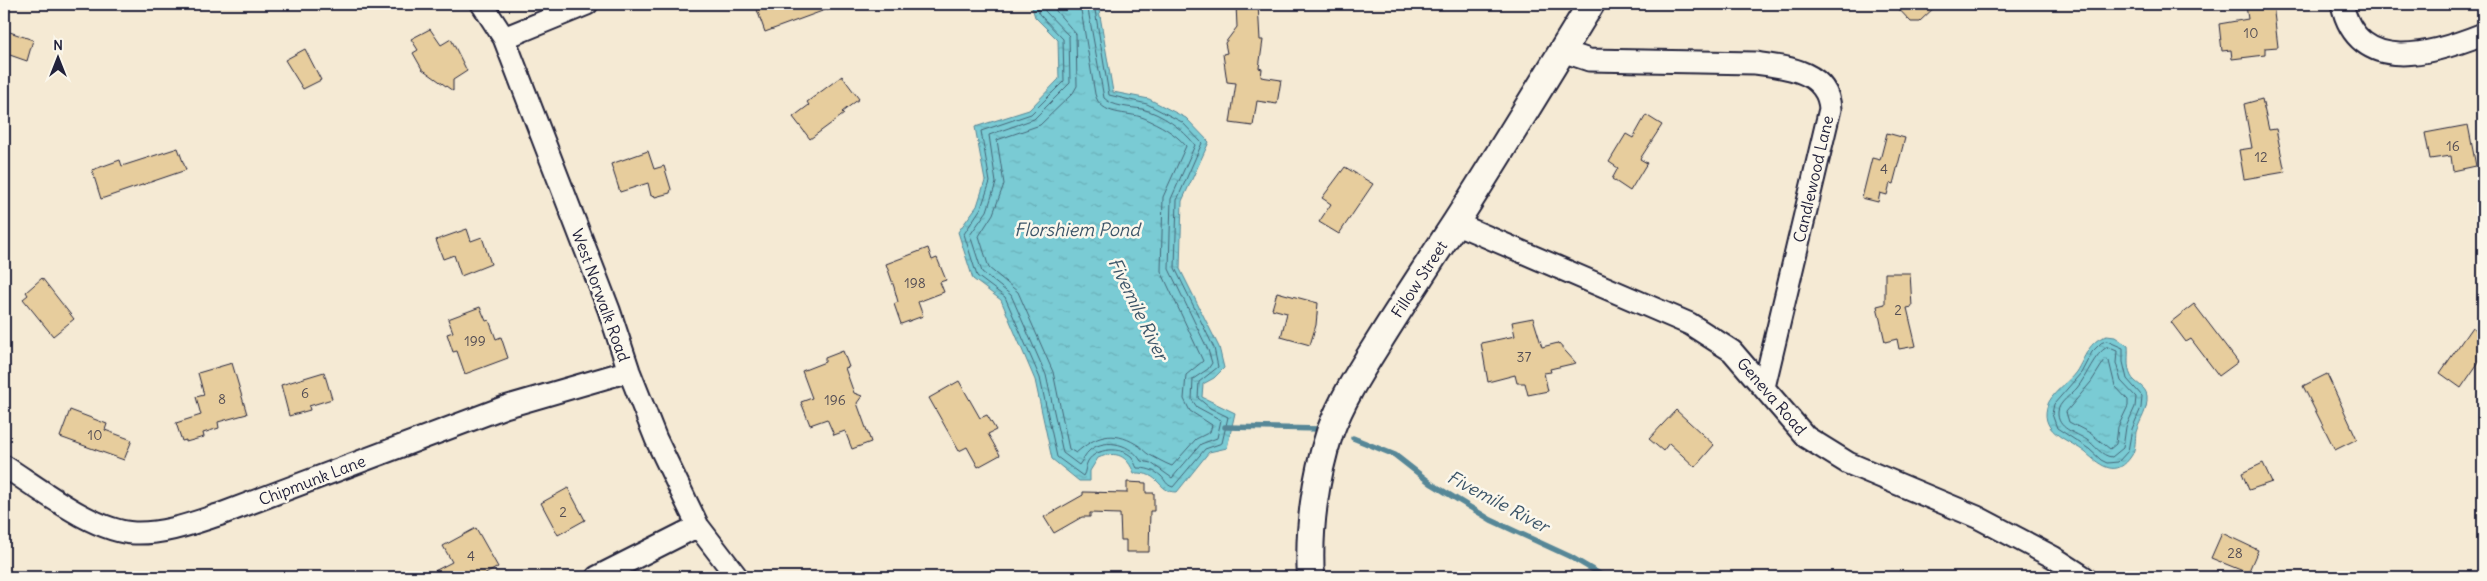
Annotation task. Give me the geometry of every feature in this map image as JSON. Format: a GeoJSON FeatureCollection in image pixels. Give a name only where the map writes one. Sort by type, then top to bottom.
{"type":"FeatureCollection","features":[{"type":"Feature","properties":{"kind":"main road","name":"Fillow Street"},"geometry":{"type":"LineString","coordinates":[[1311,577],[1310,559],[1316,489],[1330,432],[1357,376],[1591,4]]}},
{"type":"Feature","properties":{"kind":"street","name":"West Norwalk Road"},"geometry":{"type":"LineString","coordinates":[[482,4],[504,38],[609,310],[629,371],[656,439],[698,526],[737,577]]}},
{"type":"Feature","properties":{"kind":"street"},"geometry":{"type":"LineString","coordinates":[[504,38],[587,4]]}},
{"type":"Feature","properties":{"kind":"street"},"geometry":{"type":"LineString","coordinates":[[2342,4],[2350,29],[2368,45],[2382,52],[2417,54],[2453,46],[2483,34]]}},
{"type":"Feature","properties":{"kind":"street","name":"Candlewood Lane"},"geometry":{"type":"LineString","coordinates":[[1562,51],[1588,60],[1754,63],[1782,67],[1808,75],[1825,92],[1829,99],[1830,109],[1764,387]]}},
{"type":"Feature","properties":{"kind":"street","name":"Geneva Road"},"geometry":{"type":"LineString","coordinates":[[1455,223],[1690,324],[1732,352],[1806,437],[1848,463],[1977,516],[2053,557],[2084,577]]}},
{"type":"Feature","properties":{"kind":"street","name":"Chipmunk Lane"},"geometry":{"type":"LineString","coordinates":[[4,466],[103,528],[135,533],[174,529],[230,511],[505,408],[629,371]]}},
{"type":"Feature","properties":{"kind":"street"},"geometry":{"type":"LineString","coordinates":[[597,577],[698,526]]}},
{"type":"Feature","properties":{"kind":"water","name":"Florshiem Pond"},"geometry":{"type":"Polygon","coordinates":[[[1031,4],[1098,4],[1113,92],[1149,99],[1186,118],[1209,142],[1182,201],[1180,269],[1219,347],[1224,368],[1214,378],[1203,384],[1202,397],[1235,413],[1227,448],[1209,452],[1177,492],[1165,489],[1150,476],[1134,473],[1128,462],[1120,456],[1111,455],[1098,458],[1090,471],[1090,481],[1079,481],[1052,459],[1035,380],[1001,300],[973,279],[958,232],[977,206],[985,181],[975,127],[1029,110],[1059,79],[1058,40],[1035,17],[1031,4]]]}},
{"type":"Feature","properties":{"kind":"water"},"geometry":{"type":"Polygon","coordinates":[[[2107,336],[2115,337],[2128,346],[2129,372],[2133,379],[2145,390],[2147,396],[2145,411],[2136,432],[2132,455],[2121,467],[2115,468],[2103,466],[2080,448],[2058,435],[2048,424],[2046,416],[2047,407],[2055,393],[2073,376],[2092,345],[2107,336]]]}},
{"type":"Feature","properties":{"kind":"building"},"geometry":{"type":"Polygon","coordinates":[[[755,4],[836,4],[836,6],[765,32],[755,4]]]}},
{"type":"Feature","properties":{"kind":"building"},"geometry":{"type":"Polygon","coordinates":[[[1236,4],[1258,4],[1260,40],[1263,40],[1259,68],[1262,69],[1261,77],[1281,80],[1277,104],[1257,101],[1253,126],[1230,123],[1236,83],[1227,82],[1223,54],[1227,53],[1225,43],[1237,27],[1236,4]]]}},
{"type":"Feature","properties":{"kind":"building"},"geometry":{"type":"Polygon","coordinates":[[[1894,4],[1938,4],[1919,22],[1911,22],[1894,4]]]}},
{"type":"Feature","properties":{"kind":"building"},"geometry":{"type":"Polygon","coordinates":[[[2273,4],[2278,47],[2265,48],[2265,55],[2232,59],[2231,50],[2222,51],[2219,24],[2248,19],[2246,6],[2273,4]]]}},
{"type":"Feature","properties":{"kind":"building"},"geometry":{"type":"Polygon","coordinates":[[[430,29],[441,45],[451,39],[467,71],[453,80],[453,91],[422,69],[413,53],[418,50],[411,39],[430,29]]]}},
{"type":"Feature","properties":{"kind":"building"},"geometry":{"type":"Polygon","coordinates":[[[4,30],[33,40],[27,61],[4,53],[4,30]]]}},
{"type":"Feature","properties":{"kind":"building"},"geometry":{"type":"Polygon","coordinates":[[[305,49],[321,80],[303,89],[285,60],[305,49]]]}},
{"type":"Feature","properties":{"kind":"building"},"geometry":{"type":"Polygon","coordinates":[[[842,76],[859,99],[842,112],[844,114],[810,139],[793,117],[809,105],[807,102],[842,76]]]}},
{"type":"Feature","properties":{"kind":"building"},"geometry":{"type":"Polygon","coordinates":[[[2262,99],[2269,130],[2276,129],[2285,172],[2244,179],[2239,150],[2252,148],[2244,104],[2262,99]]]}},
{"type":"Feature","properties":{"kind":"building"},"geometry":{"type":"Polygon","coordinates":[[[1646,115],[1662,125],[1640,159],[1647,163],[1630,191],[1612,179],[1618,168],[1609,162],[1626,134],[1633,138],[1646,115]]]}},
{"type":"Feature","properties":{"kind":"building"},"geometry":{"type":"Polygon","coordinates":[[[2468,125],[2476,166],[2453,171],[2451,156],[2430,159],[2425,133],[2468,125]]]}},
{"type":"Feature","properties":{"kind":"building"},"geometry":{"type":"Polygon","coordinates":[[[1887,133],[1905,138],[1893,184],[1890,183],[1887,195],[1880,193],[1878,202],[1862,198],[1872,158],[1880,160],[1887,133]]]}},
{"type":"Feature","properties":{"kind":"building"},"geometry":{"type":"Polygon","coordinates":[[[178,148],[186,170],[101,199],[92,170],[120,160],[122,166],[178,148]]]}},
{"type":"Feature","properties":{"kind":"building"},"geometry":{"type":"Polygon","coordinates":[[[648,151],[654,169],[664,166],[671,189],[670,193],[655,197],[654,195],[651,196],[648,183],[620,192],[611,164],[648,151]]]}},
{"type":"Feature","properties":{"kind":"building"},"geometry":{"type":"Polygon","coordinates":[[[1345,167],[1373,184],[1339,234],[1319,222],[1331,204],[1322,198],[1345,167]]]}},
{"type":"Feature","properties":{"kind":"building"},"geometry":{"type":"Polygon","coordinates":[[[467,229],[471,241],[482,237],[491,264],[461,276],[454,255],[443,259],[436,240],[467,229]]]}},
{"type":"Feature","properties":{"kind":"building"},"geometry":{"type":"Polygon","coordinates":[[[928,248],[932,260],[937,258],[946,280],[940,282],[944,292],[918,302],[923,316],[901,324],[894,304],[898,302],[886,264],[928,248]]]}},
{"type":"Feature","properties":{"kind":"building"},"geometry":{"type":"Polygon","coordinates":[[[1885,273],[1910,273],[1912,307],[1907,308],[1916,346],[1899,349],[1897,339],[1885,342],[1877,306],[1885,304],[1885,273]]]}},
{"type":"Feature","properties":{"kind":"building"},"geometry":{"type":"Polygon","coordinates":[[[42,278],[74,319],[53,336],[23,299],[28,295],[26,292],[42,278]]]}},
{"type":"Feature","properties":{"kind":"building"},"geometry":{"type":"Polygon","coordinates":[[[1277,292],[1318,303],[1316,325],[1310,345],[1281,337],[1287,313],[1272,309],[1277,292]]]}},
{"type":"Feature","properties":{"kind":"building"},"geometry":{"type":"Polygon","coordinates":[[[2194,304],[2238,362],[2219,376],[2191,339],[2186,342],[2171,322],[2194,304]]]}},
{"type":"Feature","properties":{"kind":"building"},"geometry":{"type":"Polygon","coordinates":[[[480,307],[486,321],[489,320],[496,339],[501,337],[508,358],[465,374],[457,351],[453,352],[447,334],[453,332],[448,319],[480,307]]]}},
{"type":"Feature","properties":{"kind":"building"},"geometry":{"type":"Polygon","coordinates":[[[1533,318],[1542,347],[1558,343],[1576,363],[1550,369],[1551,372],[1544,373],[1548,391],[1528,395],[1525,383],[1517,383],[1515,375],[1488,382],[1481,343],[1515,336],[1512,322],[1533,318]]]}},
{"type":"Feature","properties":{"kind":"building"},"geometry":{"type":"Polygon","coordinates":[[[2472,327],[2483,335],[2483,356],[2461,388],[2440,373],[2472,327]]]}},
{"type":"Feature","properties":{"kind":"building"},"geometry":{"type":"Polygon","coordinates":[[[843,351],[849,367],[845,368],[854,393],[862,396],[857,403],[871,442],[852,449],[845,431],[834,435],[827,419],[810,425],[801,402],[812,398],[802,371],[825,362],[825,358],[843,351]]]}},
{"type":"Feature","properties":{"kind":"building"},"geometry":{"type":"Polygon","coordinates":[[[232,363],[247,414],[218,422],[219,428],[203,433],[204,437],[186,442],[186,440],[182,441],[176,423],[201,415],[196,397],[204,395],[198,373],[232,363]]]}},
{"type":"Feature","properties":{"kind":"building"},"geometry":{"type":"Polygon","coordinates":[[[324,372],[332,399],[309,406],[310,410],[289,416],[281,385],[324,372]]]}},
{"type":"Feature","properties":{"kind":"building"},"geometry":{"type":"Polygon","coordinates":[[[2327,374],[2357,439],[2335,450],[2303,386],[2327,374]]]}},
{"type":"Feature","properties":{"kind":"building"},"geometry":{"type":"Polygon","coordinates":[[[959,381],[980,418],[987,415],[996,430],[988,434],[1000,455],[978,467],[967,447],[959,451],[929,398],[959,381]]]}},
{"type":"Feature","properties":{"kind":"building"},"geometry":{"type":"Polygon","coordinates":[[[70,410],[107,424],[105,430],[132,440],[124,460],[60,437],[70,410]]]}},
{"type":"Feature","properties":{"kind":"building"},"geometry":{"type":"Polygon","coordinates":[[[1676,410],[1714,445],[1695,467],[1669,443],[1663,451],[1649,439],[1676,410]]]}},
{"type":"Feature","properties":{"kind":"building"},"geometry":{"type":"Polygon","coordinates":[[[2263,463],[2272,482],[2249,490],[2242,473],[2263,463]]]}},
{"type":"Feature","properties":{"kind":"building"},"geometry":{"type":"Polygon","coordinates":[[[1127,482],[1146,483],[1146,493],[1154,493],[1154,511],[1150,511],[1149,552],[1126,552],[1126,540],[1121,540],[1120,514],[1090,513],[1090,517],[1082,517],[1054,533],[1044,517],[1083,495],[1083,492],[1127,493],[1127,482]]]}},
{"type":"Feature","properties":{"kind":"building"},"geometry":{"type":"Polygon","coordinates":[[[568,488],[585,520],[558,535],[541,503],[568,488]]]}},
{"type":"Feature","properties":{"kind":"building"},"geometry":{"type":"Polygon","coordinates":[[[476,528],[498,567],[480,577],[423,577],[452,562],[443,546],[476,528]]]}},
{"type":"Feature","properties":{"kind":"building"},"geometry":{"type":"Polygon","coordinates":[[[2222,533],[2258,550],[2248,573],[2211,558],[2222,533]]]}},
{"type":"Feature","properties":{"kind":"waterway","name":"Fivemile River"},"geometry":{"type":"LineString","coordinates":[[1225,427],[1320,429]]}},
{"type":"Feature","properties":{"kind":"waterway","name":"Fivemile River"},"geometry":{"type":"LineString","coordinates":[[1353,438],[1395,455],[1432,484],[1491,520],[1571,557],[1605,577]]}}]}
